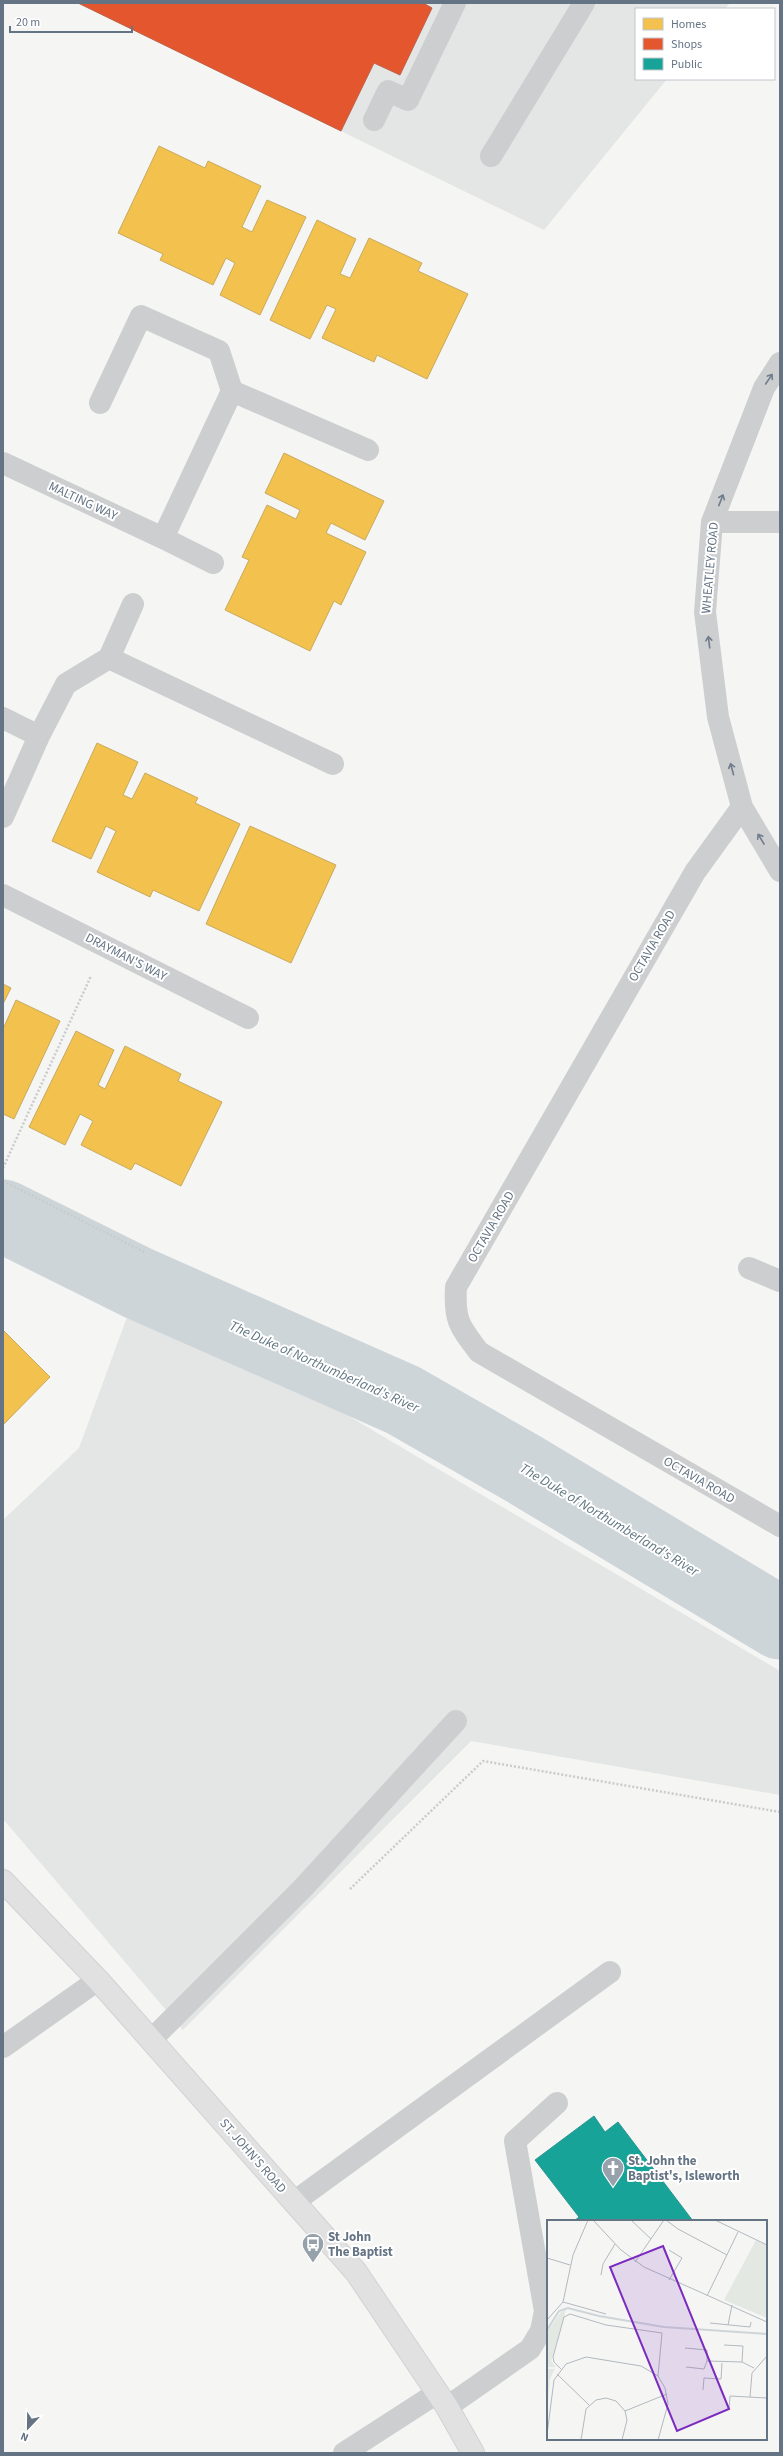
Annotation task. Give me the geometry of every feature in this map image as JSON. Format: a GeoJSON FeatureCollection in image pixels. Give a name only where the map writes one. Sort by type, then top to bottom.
{"type":"FeatureCollection","features":[{"type":"Feature","properties":{"kind":"main road","name":"ST. JOHN'S ROAD"},"geometry":{"type":"LineString","coordinates":[[3,1881],[98,1980],[356,2272],[442,2400],[473,2453]]}},
{"type":"Feature","properties":{"kind":"street"},"geometry":{"type":"LineString","coordinates":[[374,120],[388,91],[408,100],[456,3]]}},
{"type":"Feature","properties":{"kind":"street"},"geometry":{"type":"LineString","coordinates":[[491,156],[584,3]]}},
{"type":"Feature","properties":{"kind":"street"},"geometry":{"type":"LineString","coordinates":[[100,403],[141,316],[218,351],[232,391],[163,538]]}},
{"type":"Feature","properties":{"kind":"street","name":"WHEATLEY ROAD"},"geometry":{"type":"LineString","coordinates":[[780,363],[764,388],[712,522],[705,612],[718,717],[742,807],[780,871]]}},
{"type":"Feature","properties":{"kind":"street"},"geometry":{"type":"LineString","coordinates":[[232,391],[368,450]]}},
{"type":"Feature","properties":{"kind":"street","name":"MALTING WAY"},"geometry":{"type":"LineString","coordinates":[[3,463],[213,563]]}},
{"type":"Feature","properties":{"kind":"street"},"geometry":{"type":"LineString","coordinates":[[712,522],[780,522]]}},
{"type":"Feature","properties":{"kind":"street"},"geometry":{"type":"LineString","coordinates":[[3,817],[39,736],[66,684],[109,658],[134,604]]}},
{"type":"Feature","properties":{"kind":"street"},"geometry":{"type":"LineString","coordinates":[[109,658],[333,764]]}},
{"type":"Feature","properties":{"kind":"street"},"geometry":{"type":"LineString","coordinates":[[3,718],[39,736]]}},
{"type":"Feature","properties":{"kind":"street","name":"OCTAVIA ROAD"},"geometry":{"type":"LineString","coordinates":[[742,807],[695,872],[460,1280],[456,1287],[455,1306],[460,1327],[480,1352],[780,1526]]}},
{"type":"Feature","properties":{"kind":"street","name":"DRAYMAN'S WAY"},"geometry":{"type":"LineString","coordinates":[[3,895],[248,1018]]}},
{"type":"Feature","properties":{"kind":"street"},"geometry":{"type":"LineString","coordinates":[[749,1268],[780,1281]]}},
{"type":"Feature","properties":{"kind":"street"},"geometry":{"type":"LineString","coordinates":[[151,2040],[302,1889],[456,1721]]}},
{"type":"Feature","properties":{"kind":"street"},"geometry":{"type":"LineString","coordinates":[[294,2202],[610,1972]]}},
{"type":"Feature","properties":{"kind":"street"},"geometry":{"type":"LineString","coordinates":[[3,2046],[98,1980]]}},
{"type":"Feature","properties":{"kind":"street"},"geometry":{"type":"LineString","coordinates":[[344,2453],[442,2400],[530,2349],[541,2331],[545,2311],[515,2141],[557,2103]]}},
{"type":"Feature","properties":{"kind":"path"},"geometry":{"type":"LineString","coordinates":[[3,1168],[105,946]]}},
{"type":"Feature","properties":{"kind":"path"},"geometry":{"type":"LineString","coordinates":[[3,1181],[144,1252]]}},
{"type":"Feature","properties":{"kind":"path"},"geometry":{"type":"LineString","coordinates":[[346,1893],[483,1761],[780,1812]]}},
{"type":"Feature","properties":{"kind":"shaded area"},"geometry":{"type":"Polygon","coordinates":[[[78,3],[730,3],[726,8],[635,8],[635,80],[666,80],[544,230],[78,3]]]}},
{"type":"Feature","properties":{"kind":"shaded area"},"geometry":{"type":"Polygon","coordinates":[[[127,1317],[335,1408],[780,1671],[780,1795],[471,1741],[183,2030],[3,1819],[3,1520],[79,1448],[127,1317]]]}},
{"type":"Feature","properties":{"kind":"building: Homes"},"geometry":{"type":"Polygon","coordinates":[[[159,146],[205,168],[208,161],[261,186],[242,227],[252,232],[267,200],[306,217],[260,315],[220,295],[235,263],[226,258],[213,285],[160,260],[163,254],[118,233],[159,146]]]}},
{"type":"Feature","properties":{"kind":"building: Homes"},"geometry":{"type":"Polygon","coordinates":[[[317,220],[356,239],[340,274],[350,278],[369,238],[422,263],[418,271],[468,294],[427,379],[377,355],[374,362],[322,338],[336,309],[327,305],[310,339],[270,320],[317,220]]]}},
{"type":"Feature","properties":{"kind":"building: Homes"},"geometry":{"type":"Polygon","coordinates":[[[284,453],[384,501],[365,540],[331,523],[326,533],[366,552],[341,605],[334,601],[310,651],[225,610],[249,560],[242,557],[267,505],[296,519],[300,510],[265,493],[284,453]]]}},
{"type":"Feature","properties":{"kind":"building: Homes"},"geometry":{"type":"Polygon","coordinates":[[[97,743],[138,762],[123,795],[132,799],[145,773],[198,798],[195,803],[240,824],[199,911],[153,890],[150,897],[97,872],[116,831],[106,826],[91,859],[52,841],[97,743]]]}},
{"type":"Feature","properties":{"kind":"building: Homes"},"geometry":{"type":"Polygon","coordinates":[[[250,826],[336,865],[291,963],[206,924],[250,826]]]}},
{"type":"Feature","properties":{"kind":"building: Homes"},"geometry":{"type":"Polygon","coordinates":[[[3,984],[11,988],[3,1004],[3,984]]]}},
{"type":"Feature","properties":{"kind":"building: Homes"},"geometry":{"type":"Polygon","coordinates":[[[16,1000],[60,1021],[14,1119],[3,1114],[3,1029],[16,1000]]]}},
{"type":"Feature","properties":{"kind":"building: Homes"},"geometry":{"type":"Polygon","coordinates":[[[76,1031],[114,1050],[98,1085],[105,1089],[125,1046],[181,1074],[178,1081],[222,1102],[181,1186],[135,1163],[131,1170],[81,1145],[93,1121],[80,1114],[65,1145],[29,1127],[76,1031]]]}},
{"type":"Feature","properties":{"kind":"building: Homes"},"geometry":{"type":"Polygon","coordinates":[[[3,1330],[50,1377],[3,1425],[3,1330]]]}},
{"type":"Feature","properties":{"kind":"building: Shops"},"geometry":{"type":"Polygon","coordinates":[[[78,3],[423,3],[432,8],[400,75],[374,63],[341,131],[78,3]]]}},
{"type":"Feature","properties":{"kind":"building: Public","name":"St. John the Baptist's, Isleworth"},"geometry":{"type":"Polygon","coordinates":[[[594,2116],[605,2132],[618,2122],[692,2220],[575,2220],[579,2217],[535,2160],[594,2116]]]}},
{"type":"Feature","properties":{"kind":"waterway","name":"The Duke of Northumberland's River"},"geometry":{"type":"LineString","coordinates":[[3,1216],[138,1283],[403,1400],[522,1468],[780,1623]]}},
{"type":"Feature","properties":{"kind":"place","name":"St. John the Baptist's, Isleworth"},"geometry":{"type":"Point","coordinates":[613,2188]}},
{"type":"Feature","properties":{"kind":"place","name":"St John The Baptist"},"geometry":{"type":"Point","coordinates":[313,2264]}}]}
